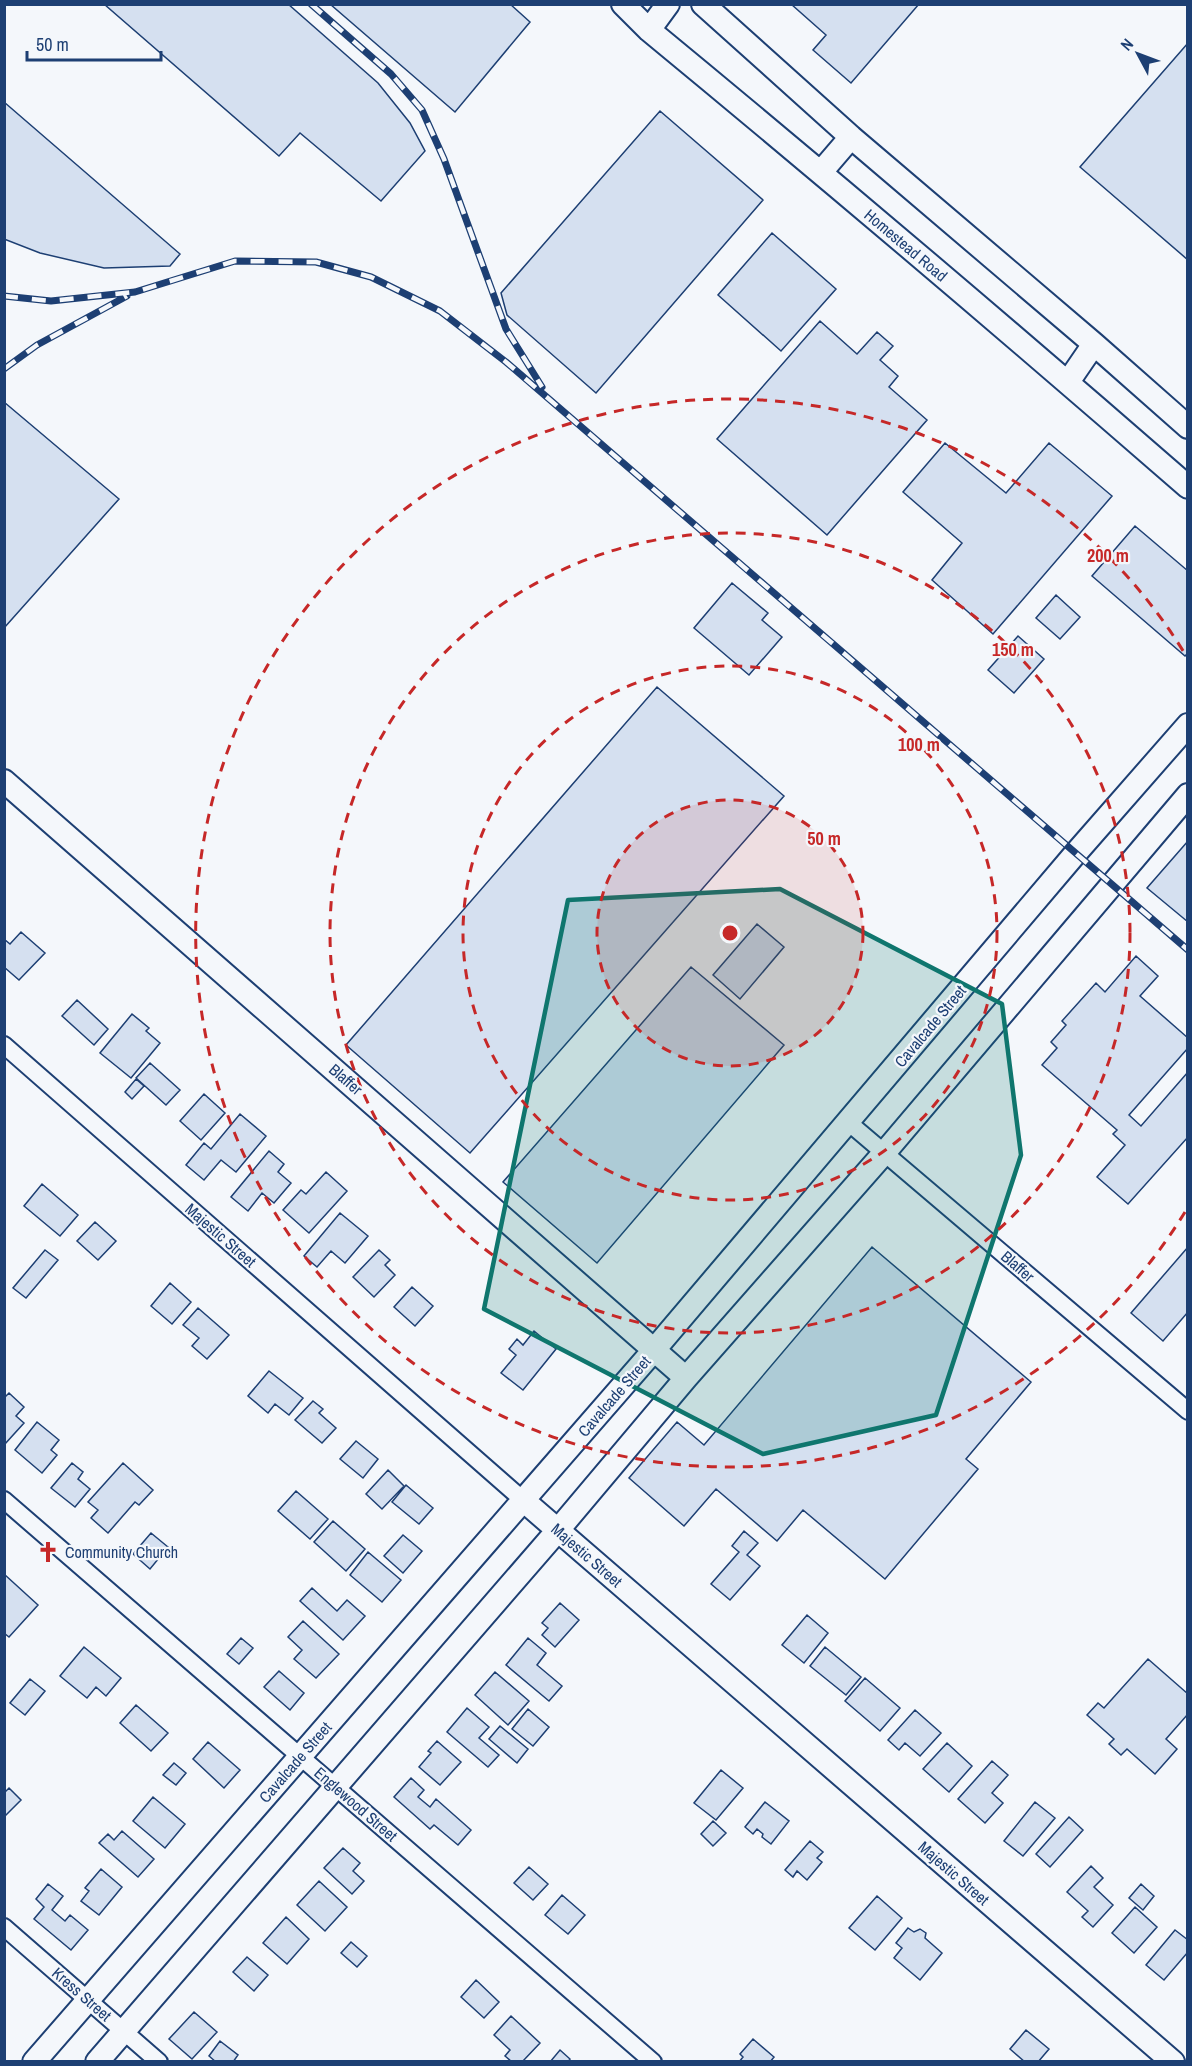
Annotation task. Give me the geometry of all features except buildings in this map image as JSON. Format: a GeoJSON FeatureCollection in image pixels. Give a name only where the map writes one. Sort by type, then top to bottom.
{"type":"FeatureCollection","features":[{"type":"Feature","properties":{"kind":"main road","name":"Homestead Road"},"geometry":{"type":"LineString","coordinates":[[623,4],[649,30],[821,172],[1188,487]]}},
{"type":"Feature","properties":{"kind":"main road"},"geometry":{"type":"LineString","coordinates":[[649,30],[668,4]]}},
{"type":"Feature","properties":{"kind":"main road"},"geometry":{"type":"LineString","coordinates":[[703,4],[851,137],[1188,427]]}},
{"type":"Feature","properties":{"kind":"main road"},"geometry":{"type":"LineString","coordinates":[[821,172],[851,137]]}},
{"type":"Feature","properties":{"kind":"main road"},"geometry":{"type":"LineString","coordinates":[[1068,382],[1094,344]]}},
{"type":"Feature","properties":{"kind":"main road","name":"Cavalcade Street"},"geometry":{"type":"LineString","coordinates":[[34,2061],[654,1350],[1075,854],[1188,725]]}},
{"type":"Feature","properties":{"kind":"main road","name":"Blaffer"},"geometry":{"type":"LineString","coordinates":[[4,781],[687,1378]]}},
{"type":"Feature","properties":{"kind":"main road"},"geometry":{"type":"LineString","coordinates":[[97,2061],[885,1152],[1188,795]]}},
{"type":"Feature","properties":{"kind":"main road","name":"Majestic Street"},"geometry":{"type":"LineString","coordinates":[[523,1500],[1173,2061]]}},
{"type":"Feature","properties":{"kind":"street","name":"Majestic Street"},"geometry":{"type":"LineString","coordinates":[[4,1045],[523,1500]]}},
{"type":"Feature","properties":{"kind":"street","name":"Blaffer"},"geometry":{"type":"LineString","coordinates":[[848,1122],[1188,1411]]}},
{"type":"Feature","properties":{"kind":"street","name":"Englewood Street"},"geometry":{"type":"LineString","coordinates":[[4,1500],[653,2061]]}},
{"type":"Feature","properties":{"kind":"street","name":"Kress Street"},"geometry":{"type":"LineString","coordinates":[[4,1927],[159,2061]]}},
{"type":"Feature","properties":{"kind":"highlighted area"},"geometry":{"type":"Polygon","coordinates":[[[780,889],[1002,1004],[1021,1155],[936,1415],[763,1454],[484,1309],[568,900],[780,889]]]}},
{"type":"Feature","properties":{"kind":"railway"},"geometry":{"type":"LineString","coordinates":[[311,4],[391,74],[422,110],[444,159],[506,329],[542,387]]}},
{"type":"Feature","properties":{"kind":"railway"},"geometry":{"type":"LineString","coordinates":[[4,296],[51,301],[135,292],[235,261],[316,262],[371,277],[440,311],[506,362],[1188,950]]}},
{"type":"Feature","properties":{"kind":"railway"},"geometry":{"type":"LineString","coordinates":[[4,369],[37,345],[127,296]]}},
{"type":"Feature","properties":{"kind":"place","name":"Community Church"},"geometry":{"type":"Point","coordinates":[48,1552]}}]}
